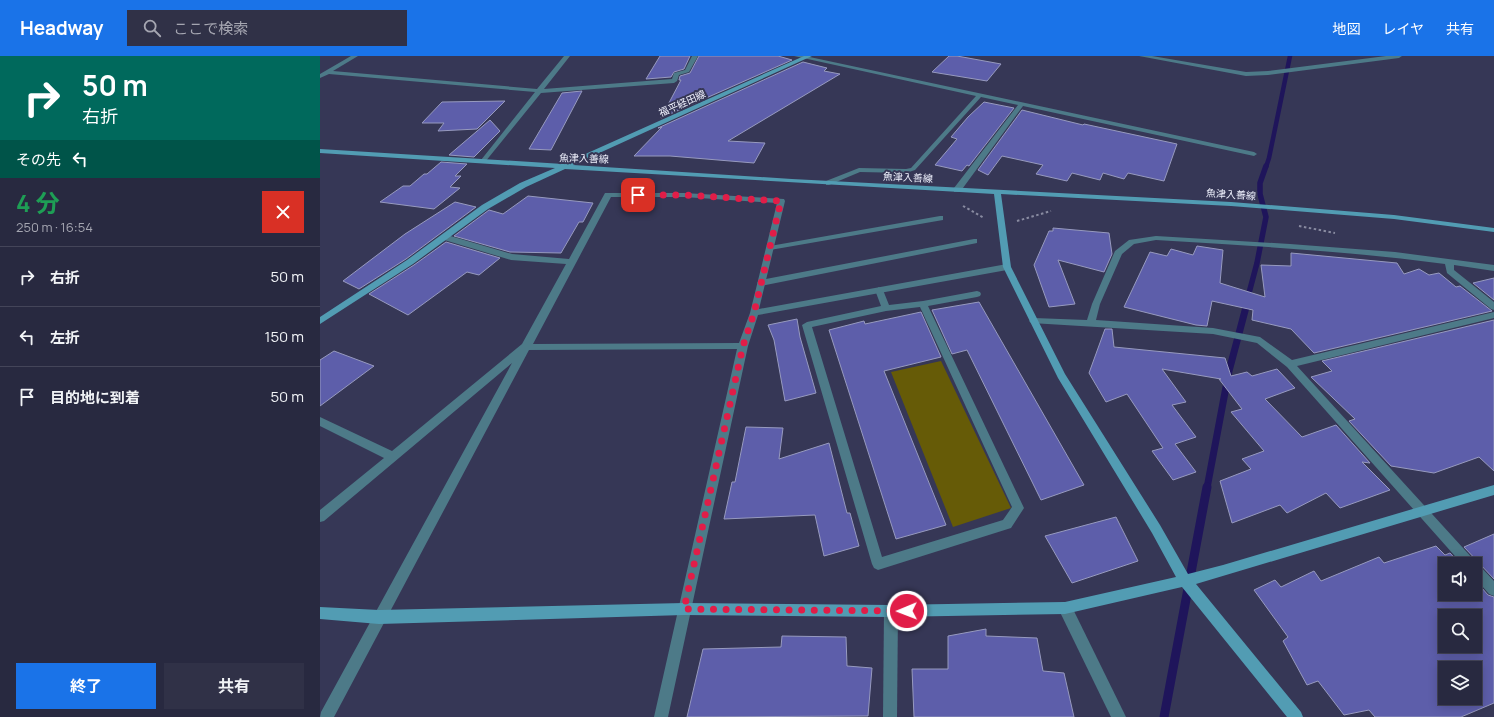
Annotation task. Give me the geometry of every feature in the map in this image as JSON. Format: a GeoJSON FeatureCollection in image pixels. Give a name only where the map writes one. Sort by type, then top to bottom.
{"type":"FeatureCollection","features":[{"type":"Feature","properties":{"kind":"main road","name":"福平経田線"},"geometry":{"type":"LineString","coordinates":[[320,321],[410,262],[485,207],[523,185],[807,57]]}},
{"type":"Feature","properties":{"kind":"main road","name":"魚津入善線"},"geometry":{"type":"LineString","coordinates":[[320,151],[829,183],[1292,208],[1394,217],[1494,230]]}},
{"type":"Feature","properties":{"kind":"main road"},"geometry":{"type":"LineString","coordinates":[[997,192],[1007,267],[1061,375],[1156,529],[1185,580],[1296,717]]}},
{"type":"Feature","properties":{"kind":"main road"},"geometry":{"type":"LineString","coordinates":[[320,614],[380,616],[684,609],[891,611],[1065,608],[1149,590],[1494,490]]}},
{"type":"Feature","properties":{"kind":"street"},"geometry":{"type":"LineString","coordinates":[[320,76],[355,56]]}},
{"type":"Feature","properties":{"kind":"street"},"geometry":{"type":"LineString","coordinates":[[483,161],[567,56]]}},
{"type":"Feature","properties":{"kind":"street"},"geometry":{"type":"LineString","coordinates":[[320,72],[540,91],[674,81],[676,74],[687,71],[695,56]]}},
{"type":"Feature","properties":{"kind":"street"},"geometry":{"type":"LineString","coordinates":[[797,56],[1254,154]]}},
{"type":"Feature","properties":{"kind":"street"},"geometry":{"type":"LineString","coordinates":[[1142,56],[1246,74],[1268,73],[1398,56]]}},
{"type":"Feature","properties":{"kind":"street"},"geometry":{"type":"LineString","coordinates":[[829,183],[859,170],[906,171],[913,169],[980,95]]}},
{"type":"Feature","properties":{"kind":"street"},"geometry":{"type":"LineString","coordinates":[[957,190],[1022,104]]}},
{"type":"Feature","properties":{"kind":"street"},"geometry":{"type":"LineString","coordinates":[[326,717],[608,195],[684,195],[781,201],[754,313],[743,346],[661,717]]}},
{"type":"Feature","properties":{"kind":"street"},"geometry":{"type":"LineString","coordinates":[[770,248],[940,218]]}},
{"type":"Feature","properties":{"kind":"street"},"geometry":{"type":"LineString","coordinates":[[444,237],[511,257],[571,262]]}},
{"type":"Feature","properties":{"kind":"street"},"geometry":{"type":"LineString","coordinates":[[1091,323],[1096,304],[1118,253],[1132,242],[1156,238],[1297,246],[1494,268]]}},
{"type":"Feature","properties":{"kind":"street"},"geometry":{"type":"LineString","coordinates":[[761,283],[974,241]]}},
{"type":"Feature","properties":{"kind":"street"},"geometry":{"type":"LineString","coordinates":[[1449,262],[1450,271],[1494,307]]}},
{"type":"Feature","properties":{"kind":"street"},"geometry":{"type":"LineString","coordinates":[[754,313],[1007,267]]}},
{"type":"Feature","properties":{"kind":"street"},"geometry":{"type":"LineString","coordinates":[[879,290],[886,308]]}},
{"type":"Feature","properties":{"kind":"street"},"geometry":{"type":"LineString","coordinates":[[922,304],[1018,508],[1007,524],[878,564],[807,325],[886,308],[922,304],[978,294]]}},
{"type":"Feature","properties":{"kind":"street"},"geometry":{"type":"LineString","coordinates":[[1290,364],[1494,315]]}},
{"type":"Feature","properties":{"kind":"street"},"geometry":{"type":"LineString","coordinates":[[1034,321],[1213,331],[1260,340],[1290,364],[1464,557]]}},
{"type":"Feature","properties":{"kind":"street"},"geometry":{"type":"LineString","coordinates":[[320,517],[526,347],[743,346]]}},
{"type":"Feature","properties":{"kind":"street"},"geometry":{"type":"LineString","coordinates":[[320,421],[393,457]]}},
{"type":"Feature","properties":{"kind":"street"},"geometry":{"type":"LineString","coordinates":[[1482,577],[1494,590]]}},
{"type":"Feature","properties":{"kind":"street"},"geometry":{"type":"LineString","coordinates":[[1065,608],[1119,717]]}},
{"type":"Feature","properties":{"kind":"street"},"geometry":{"type":"LineString","coordinates":[[890,717],[891,611]]}},
{"type":"Feature","properties":{"kind":"shaded area"},"geometry":{"type":"Polygon","coordinates":[[[941,361],[1011,508],[953,527],[891,372],[941,361]]]}},
{"type":"Feature","properties":{"kind":"building"},"geometry":{"type":"Polygon","coordinates":[[[660,56],[690,56],[684,69],[674,72],[671,77],[646,79],[660,56]]]}},
{"type":"Feature","properties":{"kind":"building"},"geometry":{"type":"Polygon","coordinates":[[[699,56],[778,56],[792,60],[661,118],[681,80],[679,80],[680,76],[690,73],[699,56]]]}},
{"type":"Feature","properties":{"kind":"building"},"geometry":{"type":"Polygon","coordinates":[[[949,56],[957,56],[1001,64],[987,81],[932,72],[949,56]]]}},
{"type":"Feature","properties":{"kind":"building"},"geometry":{"type":"Polygon","coordinates":[[[803,62],[827,68],[824,71],[840,74],[728,141],[765,143],[754,163],[670,156],[634,156],[662,127],[658,128],[803,62]]]}},
{"type":"Feature","properties":{"kind":"building"},"geometry":{"type":"Polygon","coordinates":[[[582,91],[551,150],[529,149],[562,93],[582,91]]]}},
{"type":"Feature","properties":{"kind":"building"},"geometry":{"type":"Polygon","coordinates":[[[505,101],[477,129],[438,131],[444,123],[422,123],[442,102],[505,101]]]}},
{"type":"Feature","properties":{"kind":"building"},"geometry":{"type":"Polygon","coordinates":[[[984,102],[1014,108],[969,166],[967,165],[962,171],[935,165],[957,139],[951,137],[968,117],[984,102]]]}},
{"type":"Feature","properties":{"kind":"building"},"geometry":{"type":"Polygon","coordinates":[[[1022,110],[1083,125],[1177,144],[1164,181],[1128,173],[1124,179],[1103,173],[1100,180],[1072,173],[1067,181],[1036,174],[1043,165],[1002,156],[988,175],[978,170],[1022,110]]]}},
{"type":"Feature","properties":{"kind":"building"},"geometry":{"type":"Polygon","coordinates":[[[490,120],[500,131],[474,157],[449,155],[490,120]]]}},
{"type":"Feature","properties":{"kind":"building"},"geometry":{"type":"Polygon","coordinates":[[[441,162],[467,164],[455,176],[461,176],[450,187],[460,188],[434,209],[380,202],[403,186],[410,186],[441,162]]]}},
{"type":"Feature","properties":{"kind":"building"},"geometry":{"type":"Polygon","coordinates":[[[528,196],[593,203],[583,222],[579,222],[561,253],[510,252],[454,236],[489,210],[503,214],[528,196]]]}},
{"type":"Feature","properties":{"kind":"building"},"geometry":{"type":"Polygon","coordinates":[[[455,202],[476,207],[406,259],[359,289],[343,281],[405,234],[455,202]]]}},
{"type":"Feature","properties":{"kind":"building"},"geometry":{"type":"Polygon","coordinates":[[[1053,228],[1109,233],[1112,254],[1104,272],[1058,260],[1075,304],[1049,307],[1034,265],[1049,231],[1053,231],[1053,228]]]}},
{"type":"Feature","properties":{"kind":"building"},"geometry":{"type":"Polygon","coordinates":[[[446,242],[500,258],[479,275],[467,272],[408,315],[369,294],[414,265],[446,242]]]}},
{"type":"Feature","properties":{"kind":"building"},"geometry":{"type":"Polygon","coordinates":[[[1197,246],[1223,250],[1220,283],[1265,297],[1261,265],[1291,266],[1291,253],[1397,263],[1404,274],[1419,269],[1429,275],[1439,273],[1456,287],[1460,286],[1492,311],[1314,353],[1291,329],[1252,320],[1253,310],[1212,301],[1207,326],[1196,325],[1124,307],[1150,252],[1167,256],[1171,249],[1193,255],[1197,246]]]}},
{"type":"Feature","properties":{"kind":"building"},"geometry":{"type":"Polygon","coordinates":[[[1494,278],[1494,300],[1473,283],[1494,278]]]}},
{"type":"Feature","properties":{"kind":"building"},"geometry":{"type":"Polygon","coordinates":[[[979,302],[1084,485],[1041,500],[967,350],[952,354],[932,310],[979,302]]]}},
{"type":"Feature","properties":{"kind":"building"},"geometry":{"type":"Polygon","coordinates":[[[921,312],[941,357],[884,371],[946,525],[896,539],[829,330],[864,321],[865,324],[921,312]]]}},
{"type":"Feature","properties":{"kind":"building"},"geometry":{"type":"Polygon","coordinates":[[[797,319],[800,337],[816,393],[785,401],[774,340],[768,325],[797,319]]]}},
{"type":"Feature","properties":{"kind":"building"},"geometry":{"type":"Polygon","coordinates":[[[1494,320],[1494,471],[1479,457],[1434,473],[1391,466],[1349,421],[1355,419],[1311,377],[1332,371],[1322,361],[1494,320]]]}},
{"type":"Feature","properties":{"kind":"building"},"geometry":{"type":"Polygon","coordinates":[[[1105,329],[1112,329],[1114,347],[1225,358],[1231,376],[1247,372],[1252,376],[1277,369],[1295,388],[1265,399],[1302,437],[1336,425],[1370,463],[1362,462],[1390,490],[1340,508],[1326,493],[1287,513],[1280,505],[1232,523],[1220,481],[1251,469],[1242,459],[1264,451],[1231,412],[1242,409],[1219,379],[1221,379],[1162,369],[1186,402],[1172,405],[1196,437],[1175,444],[1196,472],[1173,480],[1152,451],[1163,448],[1127,394],[1106,402],[1089,373],[1105,329]]]}},
{"type":"Feature","properties":{"kind":"building"},"geometry":{"type":"Polygon","coordinates":[[[334,351],[374,366],[320,406],[320,360],[334,351]]]}},
{"type":"Feature","properties":{"kind":"building"},"geometry":{"type":"Polygon","coordinates":[[[746,427],[783,428],[779,459],[829,443],[847,513],[850,513],[859,546],[824,556],[815,515],[724,519],[732,482],[735,482],[746,427]]]}},
{"type":"Feature","properties":{"kind":"building"},"geometry":{"type":"Polygon","coordinates":[[[1116,517],[1138,561],[1072,583],[1045,536],[1116,517]]]}},
{"type":"Feature","properties":{"kind":"building"},"geometry":{"type":"Polygon","coordinates":[[[1494,534],[1494,579],[1482,566],[1482,557],[1473,557],[1464,547],[1494,534]]]}},
{"type":"Feature","properties":{"kind":"building"},"geometry":{"type":"Polygon","coordinates":[[[1436,546],[1445,555],[1450,553],[1454,557],[1438,557],[1438,601],[1482,601],[1482,588],[1488,595],[1494,597],[1494,703],[1461,717],[1375,717],[1369,710],[1344,715],[1318,681],[1307,685],[1283,641],[1288,637],[1254,590],[1275,580],[1281,587],[1314,571],[1321,581],[1379,557],[1384,563],[1436,546]]]}},
{"type":"Feature","properties":{"kind":"building"},"geometry":{"type":"Polygon","coordinates":[[[986,629],[986,636],[1037,638],[1043,671],[1064,673],[1074,717],[914,717],[912,669],[948,669],[948,636],[986,629]]]}},
{"type":"Feature","properties":{"kind":"building"},"geometry":{"type":"Polygon","coordinates":[[[782,636],[846,637],[847,666],[872,668],[868,716],[687,717],[703,649],[781,647],[782,636]]]}},
{"type":"Feature","properties":{"kind":"waterway"},"geometry":{"type":"LineString","coordinates":[[1266,167],[1290,56]]}},
{"type":"Feature","properties":{"kind":"waterway"},"geometry":{"type":"LineString","coordinates":[[1245,308],[1257,263],[1266,217],[1260,194],[1260,183],[1266,166]]}},
{"type":"Feature","properties":{"kind":"waterway"},"geometry":{"type":"LineString","coordinates":[[1207,488],[1229,371],[1246,307]]}},
{"type":"Feature","properties":{"kind":"waterway"},"geometry":{"type":"LineString","coordinates":[[1164,717],[1207,487]]}},
{"type":"Feature","properties":{"kind":"route"},"geometry":{"type":"LineString","coordinates":[[638,195],[684,195],[781,201],[754,313],[743,346],[684,609],[907,611]]}}]}
